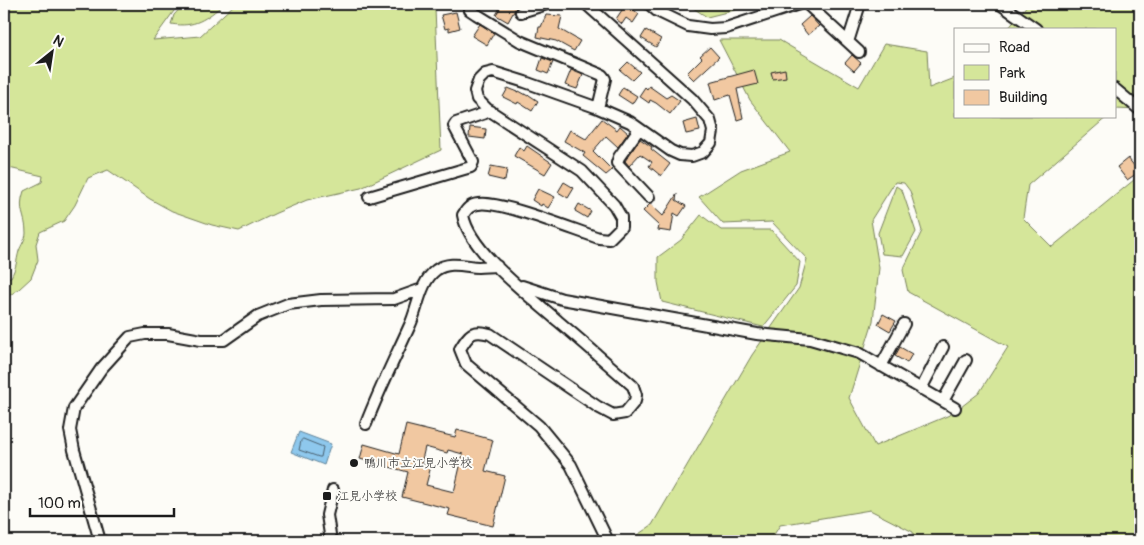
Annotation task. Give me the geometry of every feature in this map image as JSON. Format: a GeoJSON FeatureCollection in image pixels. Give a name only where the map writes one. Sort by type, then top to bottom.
{"type":"FeatureCollection","features":[{"type":"Feature","properties":{"kind":"street"},"geometry":{"type":"LineString","coordinates":[[472,4],[470,10],[520,41],[602,75],[605,79],[598,108]]}},
{"type":"Feature","properties":{"kind":"street"},"geometry":{"type":"LineString","coordinates":[[521,12],[547,4]]}},
{"type":"Feature","properties":{"kind":"street"},"geometry":{"type":"LineString","coordinates":[[586,4],[692,99],[710,120],[713,131],[711,143],[703,152],[692,156],[680,155],[671,151],[630,122],[598,108],[493,72],[485,74],[479,80],[475,91],[477,99],[490,111],[582,171],[614,205],[621,217],[621,227],[610,239],[599,238],[505,207],[478,204],[468,207],[463,215],[465,225],[475,242],[497,266],[633,386],[636,395],[635,401],[625,413],[613,415],[598,407],[490,334],[481,331],[472,333],[466,338],[460,349],[466,364],[539,426],[571,465],[608,541]]}},
{"type":"Feature","properties":{"kind":"street"},"geometry":{"type":"LineString","coordinates":[[649,4],[657,11],[688,26],[710,29],[726,28],[798,4]]}},
{"type":"Feature","properties":{"kind":"street"},"geometry":{"type":"LineString","coordinates":[[807,4],[858,52]]}},
{"type":"Feature","properties":{"kind":"street"},"geometry":{"type":"LineString","coordinates":[[848,42],[860,4]]}},
{"type":"Feature","properties":{"kind":"street"},"geometry":{"type":"LineString","coordinates":[[1000,4],[1035,28]]}},
{"type":"Feature","properties":{"kind":"street"},"geometry":{"type":"LineString","coordinates":[[1116,90],[1140,110]]}},
{"type":"Feature","properties":{"kind":"street"},"geometry":{"type":"LineString","coordinates":[[369,197],[471,167],[473,162],[454,126],[456,123],[490,111]]}},
{"type":"Feature","properties":{"kind":"street"},"geometry":{"type":"LineString","coordinates":[[639,129],[619,157],[617,163],[649,197]]}},
{"type":"Feature","properties":{"kind":"street"},"geometry":{"type":"LineString","coordinates":[[366,424],[377,393],[411,322],[422,289],[436,270],[447,265],[497,266]]}},
{"type":"Feature","properties":{"kind":"street"},"geometry":{"type":"LineString","coordinates":[[516,284],[562,298],[757,334],[810,339],[859,354],[955,408]]}},
{"type":"Feature","properties":{"kind":"street"},"geometry":{"type":"LineString","coordinates":[[100,541],[70,430],[74,408],[101,369],[130,337],[145,334],[168,334],[201,340],[224,340],[258,316],[288,304],[321,300],[394,300],[422,289]]}},
{"type":"Feature","properties":{"kind":"street"},"geometry":{"type":"LineString","coordinates":[[881,366],[904,324]]}},
{"type":"Feature","properties":{"kind":"street"},"geometry":{"type":"LineString","coordinates":[[922,389],[943,347]]}},
{"type":"Feature","properties":{"kind":"street"},"geometry":{"type":"LineString","coordinates":[[943,401],[966,360]]}},
{"type":"Feature","properties":{"kind":"street"},"geometry":{"type":"LineString","coordinates":[[330,541],[327,515],[333,490]]}},
{"type":"Feature","properties":{"kind":"green space"},"geometry":{"type":"Polygon","coordinates":[[[4,4],[179,4],[153,40],[200,36],[235,4],[445,4],[435,9],[441,150],[361,188],[307,200],[239,231],[212,225],[172,211],[150,199],[108,170],[88,178],[75,205],[64,221],[40,232],[36,244],[38,260],[31,278],[4,299],[4,278],[11,277],[26,235],[21,203],[24,191],[42,182],[43,176],[9,168],[4,155],[4,126],[11,111],[4,107],[4,4]]]}},
{"type":"Feature","properties":{"kind":"green space"},"geometry":{"type":"Polygon","coordinates":[[[184,4],[224,4],[200,21],[187,25],[171,24],[174,15],[184,4]]]}},
{"type":"Feature","properties":{"kind":"green space"},"geometry":{"type":"Polygon","coordinates":[[[687,4],[759,4],[707,17],[687,4]]]}},
{"type":"Feature","properties":{"kind":"green space"},"geometry":{"type":"Polygon","coordinates":[[[1028,4],[1140,4],[1140,110],[1116,109],[1116,28],[1009,28],[1028,4]]]}},
{"type":"Feature","properties":{"kind":"green space"},"geometry":{"type":"Polygon","coordinates":[[[719,40],[779,40],[859,87],[884,44],[927,51],[929,88],[954,78],[954,118],[1106,118],[1028,185],[1023,218],[1052,247],[1140,175],[1140,541],[914,541],[913,532],[870,510],[780,525],[770,541],[630,541],[652,525],[752,355],[799,288],[807,259],[772,222],[723,224],[699,197],[741,170],[790,152],[750,100],[719,40]],[[895,182],[871,220],[879,268],[873,321],[849,398],[875,446],[952,414],[979,393],[1008,347],[908,292],[903,270],[922,231],[910,191],[904,183],[895,182]]]}},
{"type":"Feature","properties":{"kind":"green space"},"geometry":{"type":"Polygon","coordinates":[[[896,186],[902,190],[916,232],[903,256],[882,254],[878,233],[896,186]]]}},
{"type":"Feature","properties":{"kind":"green space"},"geometry":{"type":"Polygon","coordinates":[[[701,215],[721,230],[771,230],[800,262],[796,286],[763,327],[662,302],[658,282],[658,257],[681,240],[701,215]]]}},
{"type":"Feature","properties":{"kind":"water"},"geometry":{"type":"Polygon","coordinates":[[[299,432],[331,444],[324,465],[291,452],[299,432]]]}},
{"type":"Feature","properties":{"kind":"building"},"geometry":{"type":"Polygon","coordinates":[[[502,4],[518,4],[508,22],[496,15],[502,4]]]}},
{"type":"Feature","properties":{"kind":"building"},"geometry":{"type":"Polygon","coordinates":[[[626,4],[639,14],[633,23],[626,18],[622,24],[616,19],[626,4]]]}},
{"type":"Feature","properties":{"kind":"building"},"geometry":{"type":"Polygon","coordinates":[[[456,12],[460,28],[449,31],[449,28],[445,29],[441,15],[456,12]]]}},
{"type":"Feature","properties":{"kind":"building"},"geometry":{"type":"Polygon","coordinates":[[[546,15],[562,16],[559,29],[580,41],[574,51],[556,41],[537,37],[539,27],[541,27],[546,15]]]}},
{"type":"Feature","properties":{"kind":"building"},"geometry":{"type":"Polygon","coordinates":[[[810,16],[819,26],[808,35],[800,25],[810,16]]]}},
{"type":"Feature","properties":{"kind":"building"},"geometry":{"type":"Polygon","coordinates":[[[480,24],[494,33],[487,45],[472,36],[480,24]]]}},
{"type":"Feature","properties":{"kind":"building"},"geometry":{"type":"Polygon","coordinates":[[[646,30],[661,39],[656,47],[641,38],[646,30]]]}},
{"type":"Feature","properties":{"kind":"building"},"geometry":{"type":"Polygon","coordinates":[[[710,47],[719,57],[694,80],[687,73],[702,58],[700,56],[710,47]]]}},
{"type":"Feature","properties":{"kind":"building"},"geometry":{"type":"Polygon","coordinates":[[[852,55],[861,63],[854,71],[845,63],[852,55]]]}},
{"type":"Feature","properties":{"kind":"building"},"geometry":{"type":"Polygon","coordinates":[[[542,58],[553,62],[548,74],[538,70],[542,58]]]}},
{"type":"Feature","properties":{"kind":"building"},"geometry":{"type":"Polygon","coordinates":[[[628,62],[640,72],[632,80],[620,70],[628,62]]]}},
{"type":"Feature","properties":{"kind":"building"},"geometry":{"type":"Polygon","coordinates":[[[785,69],[786,77],[773,79],[771,72],[785,69]]]}},
{"type":"Feature","properties":{"kind":"building"},"geometry":{"type":"Polygon","coordinates":[[[571,70],[583,75],[577,89],[565,85],[571,70]]]}},
{"type":"Feature","properties":{"kind":"building"},"geometry":{"type":"Polygon","coordinates":[[[754,70],[758,84],[737,89],[743,118],[737,120],[730,95],[715,100],[710,82],[754,70]]]}},
{"type":"Feature","properties":{"kind":"building"},"geometry":{"type":"Polygon","coordinates":[[[649,86],[666,98],[671,95],[680,101],[670,114],[656,103],[650,100],[649,103],[639,96],[645,87],[647,89],[649,86]]]}},
{"type":"Feature","properties":{"kind":"building"},"geometry":{"type":"Polygon","coordinates":[[[623,87],[637,96],[632,104],[618,95],[623,87]]]}},
{"type":"Feature","properties":{"kind":"building"},"geometry":{"type":"Polygon","coordinates":[[[508,88],[529,95],[538,101],[532,111],[518,102],[517,104],[503,97],[508,88]]]}},
{"type":"Feature","properties":{"kind":"building"},"geometry":{"type":"Polygon","coordinates":[[[602,119],[617,130],[620,126],[628,133],[618,147],[606,136],[593,151],[612,170],[606,175],[583,156],[585,153],[564,141],[570,130],[586,139],[602,119]]]}},
{"type":"Feature","properties":{"kind":"building"},"geometry":{"type":"Polygon","coordinates":[[[697,119],[700,131],[686,134],[683,123],[697,119]]]}},
{"type":"Feature","properties":{"kind":"building"},"geometry":{"type":"Polygon","coordinates":[[[470,127],[486,129],[485,139],[469,137],[470,127]]]}},
{"type":"Feature","properties":{"kind":"building"},"geometry":{"type":"Polygon","coordinates":[[[640,139],[652,147],[651,149],[670,164],[661,176],[649,166],[652,162],[640,154],[629,166],[625,161],[640,139]]]}},
{"type":"Feature","properties":{"kind":"building"},"geometry":{"type":"Polygon","coordinates":[[[527,146],[552,163],[545,174],[514,156],[519,147],[524,151],[527,146]]]}},
{"type":"Feature","properties":{"kind":"building"},"geometry":{"type":"Polygon","coordinates":[[[1128,158],[1139,172],[1127,180],[1117,167],[1128,158]]]}},
{"type":"Feature","properties":{"kind":"building"},"geometry":{"type":"Polygon","coordinates":[[[491,166],[507,169],[505,181],[488,177],[491,166]]]}},
{"type":"Feature","properties":{"kind":"building"},"geometry":{"type":"Polygon","coordinates":[[[564,182],[574,188],[568,198],[558,192],[564,182]]]}},
{"type":"Feature","properties":{"kind":"building"},"geometry":{"type":"Polygon","coordinates":[[[538,189],[555,197],[548,208],[532,200],[538,189]]]}},
{"type":"Feature","properties":{"kind":"building"},"geometry":{"type":"Polygon","coordinates":[[[677,194],[676,200],[686,206],[679,216],[674,213],[671,232],[658,230],[659,226],[643,211],[650,204],[663,216],[677,194]]]}},
{"type":"Feature","properties":{"kind":"building"},"geometry":{"type":"Polygon","coordinates":[[[579,204],[591,211],[587,218],[575,211],[579,204]]]}},
{"type":"Feature","properties":{"kind":"building"},"geometry":{"type":"Polygon","coordinates":[[[883,314],[896,321],[890,331],[878,324],[883,314]]]}},
{"type":"Feature","properties":{"kind":"building"},"geometry":{"type":"Polygon","coordinates":[[[900,347],[912,354],[907,363],[895,356],[900,347]]]}},
{"type":"Feature","properties":{"kind":"building"},"geometry":{"type":"Polygon","coordinates":[[[406,425],[455,437],[457,430],[493,440],[485,471],[505,476],[493,526],[448,515],[450,509],[402,497],[408,472],[360,459],[364,444],[399,454],[406,425]],[[425,447],[421,464],[431,466],[426,485],[454,492],[463,454],[448,450],[447,453],[425,447]]]}},
{"type":"Feature","properties":{"kind":"place","name":"鴨川市立江見小学校"},"geometry":{"type":"Point","coordinates":[354,463]}},
{"type":"Feature","properties":{"kind":"place","name":"江見小学校"},"geometry":{"type":"Point","coordinates":[327,496]}}]}
